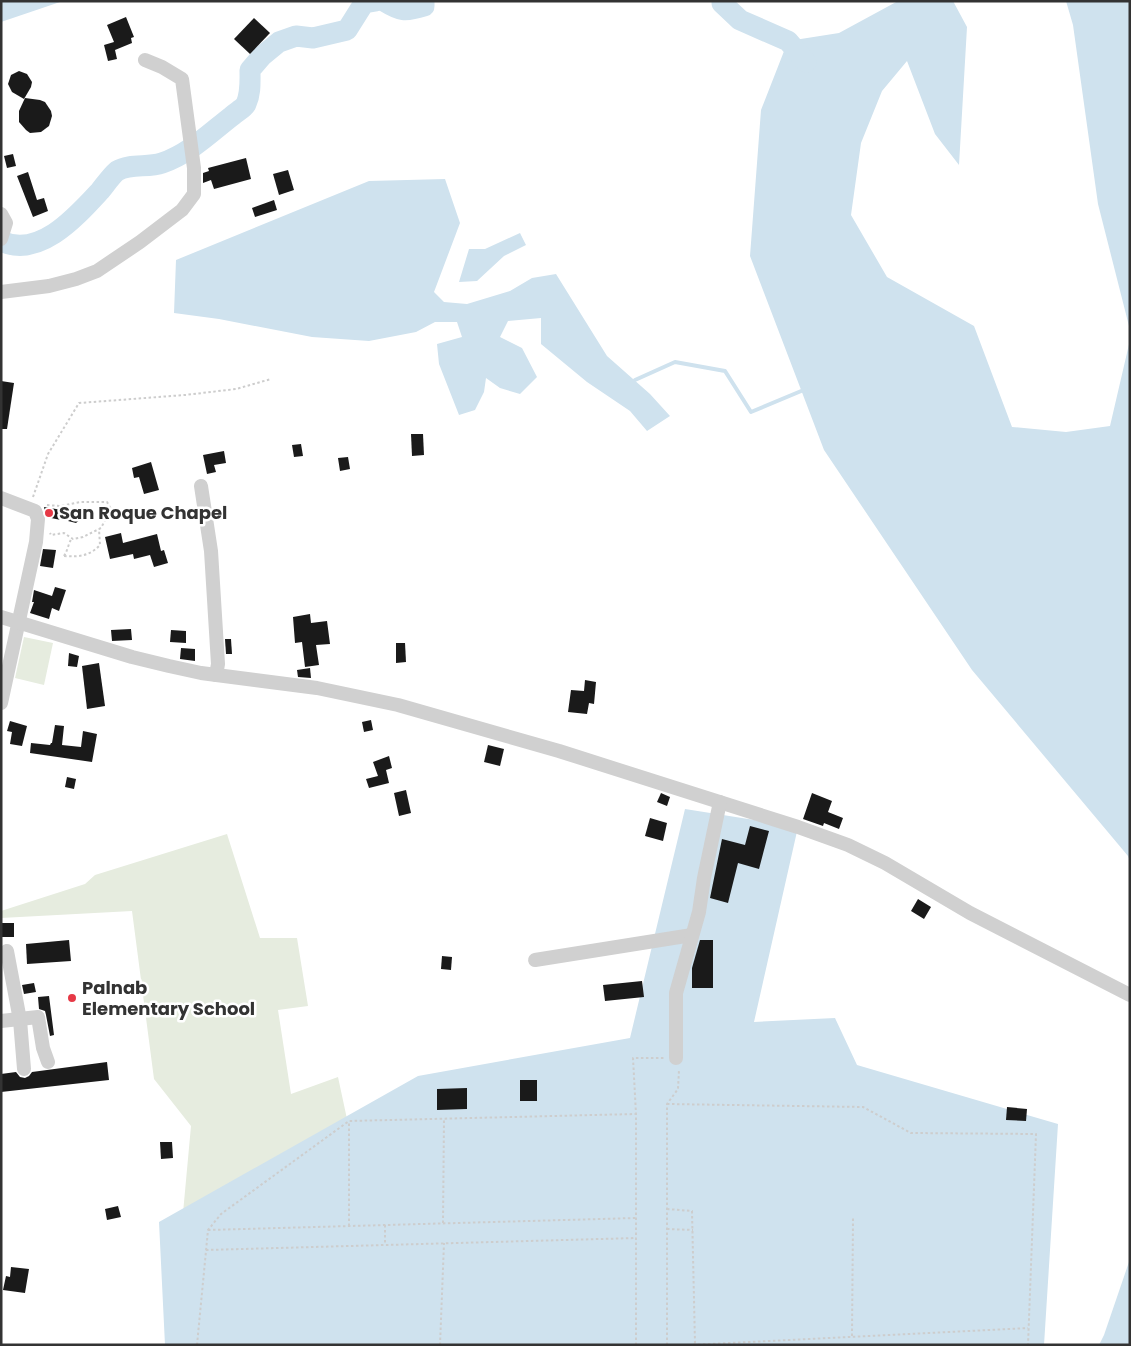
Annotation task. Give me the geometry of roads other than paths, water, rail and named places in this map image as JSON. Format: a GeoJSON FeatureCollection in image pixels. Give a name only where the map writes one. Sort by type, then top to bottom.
{"type":"FeatureCollection","features":[{"type":"Feature","properties":{"kind":"street"},"geometry":{"type":"LineString","coordinates":[[1,292],[49,286],[97,271],[140,242],[182,210],[194,194],[194,168],[182,79],[162,67],[145,60]]}},
{"type":"Feature","properties":{"kind":"street"},"geometry":{"type":"LineString","coordinates":[[1,214],[6,224],[2,237]]}},
{"type":"Feature","properties":{"kind":"street"},"geometry":{"type":"LineString","coordinates":[[202,486],[211,551],[218,664],[216,674]]}},
{"type":"Feature","properties":{"kind":"street"},"geometry":{"type":"LineString","coordinates":[[1,498],[35,511],[38,518],[32,569],[1,703]]}},
{"type":"Feature","properties":{"kind":"street"},"geometry":{"type":"LineString","coordinates":[[1,617],[132,658],[216,674],[317,688],[398,705],[559,751],[815,833],[886,862],[970,913],[1130,995]]}},
{"type":"Feature","properties":{"kind":"street"},"geometry":{"type":"LineString","coordinates":[[676,1058],[676,993],[699,912],[720,802]]}},
{"type":"Feature","properties":{"kind":"street"},"geometry":{"type":"LineString","coordinates":[[535,960],[692,935]]}},
{"type":"Feature","properties":{"kind":"street"},"geometry":{"type":"LineString","coordinates":[[7,951],[20,1020],[24,1069]]}},
{"type":"Feature","properties":{"kind":"street"},"geometry":{"type":"LineString","coordinates":[[1,1021],[38,1017],[43,1048],[48,1062]]}},
{"type":"Feature","properties":{"kind":"street"},"geometry":{"type":"LineString","coordinates":[[22,1051],[43,1048]]}},
{"type":"Feature","properties":{"kind":"water"},"geometry":{"type":"Polygon","coordinates":[[[1,1],[63,1],[1,22],[1,1]]]}},
{"type":"Feature","properties":{"kind":"water"},"geometry":{"type":"Polygon","coordinates":[[[898,1],[953,1],[967,27],[959,165],[935,134],[907,61],[882,91],[861,143],[851,215],[887,277],[974,326],[1012,427],[1066,432],[1110,426],[1130,340],[1130,861],[1128,856],[972,670],[824,450],[750,256],[761,110],[788,41],[839,33],[898,1]]]}},
{"type":"Feature","properties":{"kind":"water"},"geometry":{"type":"Polygon","coordinates":[[[1066,1],[1130,1],[1130,330],[1098,204],[1073,25],[1066,1]]]}},
{"type":"Feature","properties":{"kind":"water"},"geometry":{"type":"Polygon","coordinates":[[[445,179],[460,223],[434,292],[444,302],[467,304],[510,291],[532,278],[556,274],[607,356],[650,394],[670,416],[647,431],[630,411],[587,382],[541,344],[541,318],[508,321],[500,337],[522,348],[537,377],[520,394],[500,388],[486,378],[484,392],[475,410],[459,415],[439,364],[437,344],[462,337],[457,322],[435,322],[416,332],[369,341],[312,337],[219,319],[174,313],[176,260],[369,181],[445,179]]]}},
{"type":"Feature","properties":{"kind":"water"},"geometry":{"type":"Polygon","coordinates":[[[520,233],[526,245],[504,256],[477,281],[459,282],[469,249],[485,249],[520,233]]]}},
{"type":"Feature","properties":{"kind":"water"},"geometry":{"type":"Polygon","coordinates":[[[685,809],[798,827],[754,1022],[835,1018],[857,1065],[1058,1124],[1044,1345],[165,1345],[159,1222],[418,1076],[630,1038],[685,809]]]}},
{"type":"Feature","properties":{"kind":"water"},"geometry":{"type":"Polygon","coordinates":[[[1130,1259],[1130,1345],[1099,1345],[1104,1335],[1130,1259]]]}},
{"type":"Feature","properties":{"kind":"waterway"},"geometry":{"type":"LineString","coordinates":[[1,241],[15,245],[43,240],[68,223],[80,212],[117,171],[128,167],[162,163],[190,149],[245,106],[248,100],[250,70],[262,56],[279,42],[296,36],[313,38],[347,30],[364,3],[376,1]]}},
{"type":"Feature","properties":{"kind":"waterway"},"geometry":{"type":"LineString","coordinates":[[384,1],[403,10],[424,6],[424,1]]}},
{"type":"Feature","properties":{"kind":"waterway"},"geometry":{"type":"LineString","coordinates":[[722,1],[740,20],[788,41],[806,62]]}},
{"type":"Feature","properties":{"kind":"waterway"},"geometry":{"type":"LineString","coordinates":[[635,380],[675,362],[725,371],[751,412],[806,389]]}},
{"type":"Feature","properties":{"kind":"place","name":"San Roque Chapel"},"geometry":{"type":"Point","coordinates":[49,513]}},
{"type":"Feature","properties":{"kind":"place","name":"Palnab Elementary School"},"geometry":{"type":"Point","coordinates":[72,998]}}]}
